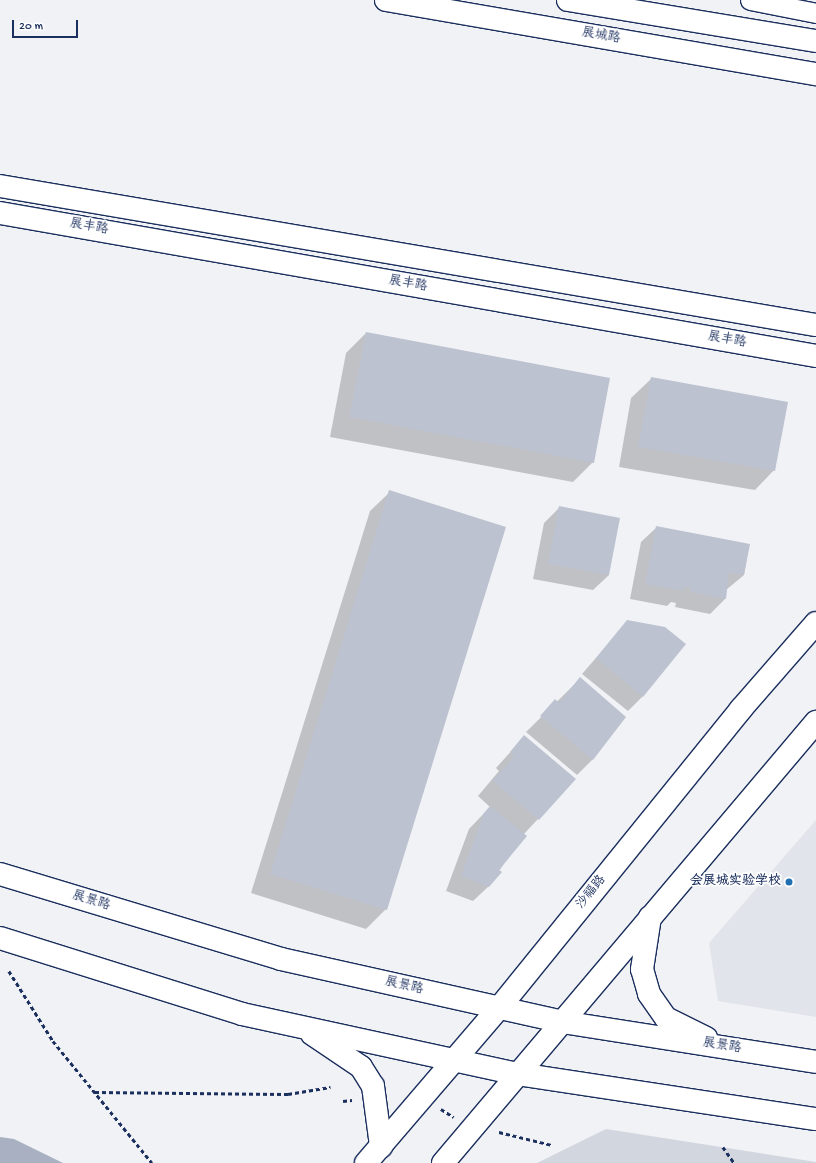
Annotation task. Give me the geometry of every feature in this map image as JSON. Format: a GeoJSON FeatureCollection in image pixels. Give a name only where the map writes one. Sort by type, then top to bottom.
{"type":"FeatureCollection","features":[{"type":"Feature","properties":{"kind":"street","name":"展城路"},"geometry":{"type":"LineString","coordinates":[[386,0],[816,74]]}},
{"type":"Feature","properties":{"kind":"street"},"geometry":{"type":"LineString","coordinates":[[568,0],[816,41]]}},
{"type":"Feature","properties":{"kind":"street"},"geometry":{"type":"LineString","coordinates":[[750,0],[816,13]]}},
{"type":"Feature","properties":{"kind":"street","name":"展丰路"},"geometry":{"type":"LineString","coordinates":[[0,186],[816,325]]}},
{"type":"Feature","properties":{"kind":"street","name":"展丰路"},"geometry":{"type":"LineString","coordinates":[[0,213],[816,356]]}},
{"type":"Feature","properties":{"kind":"street","name":"沙福路"},"geometry":{"type":"LineString","coordinates":[[366,1163],[499,1008],[742,709],[816,623]]}},
{"type":"Feature","properties":{"kind":"street"},"geometry":{"type":"LineString","coordinates":[[444,1162],[816,722]]}},
{"type":"Feature","properties":{"kind":"street","name":"展景路"},"geometry":{"type":"LineString","coordinates":[[0,874],[281,959],[562,1022],[816,1062]]}},
{"type":"Feature","properties":{"kind":"street"},"geometry":{"type":"LineString","coordinates":[[650,917],[642,969],[649,994],[666,1018],[726,1048]]}},
{"type":"Feature","properties":{"kind":"street"},"geometry":{"type":"LineString","coordinates":[[0,938],[242,1014],[518,1074],[816,1119]]}},
{"type":"Feature","properties":{"kind":"street"},"geometry":{"type":"LineString","coordinates":[[301,1027],[361,1067],[373,1086],[381,1146]]}},
{"type":"Feature","properties":{"kind":"path"},"geometry":{"type":"LineString","coordinates":[[9,971],[53,1041],[152,1163]]}},
{"type":"Feature","properties":{"kind":"path"},"geometry":{"type":"LineString","coordinates":[[95,1092],[288,1094],[330,1087]]}},
{"type":"Feature","properties":{"kind":"path"},"geometry":{"type":"LineString","coordinates":[[342,1100],[375,1097]]}},
{"type":"Feature","properties":{"kind":"path"},"geometry":{"type":"LineString","coordinates":[[422,1098],[452,1117],[474,1126],[552,1145]]}},
{"type":"Feature","properties":{"kind":"path"},"geometry":{"type":"LineString","coordinates":[[724,1147],[734,1163]]}},
{"type":"Feature","properties":{"kind":"shaded area","name":"会展城实验学校"},"geometry":{"type":"Polygon","coordinates":[[[816,820],[816,1017],[718,1001],[709,943],[816,820]]]}},
{"type":"Feature","properties":{"kind":"shaded area"},"geometry":{"type":"Polygon","coordinates":[[[606,1129],[816,1162],[816,1163],[537,1163],[606,1129]]]}},
{"type":"Feature","properties":{"kind":"water"},"geometry":{"type":"Polygon","coordinates":[[[0,1137],[14,1139],[63,1163],[0,1163],[0,1137]]]}},
{"type":"Feature","properties":{"kind":"building"},"geometry":{"type":"Polygon","coordinates":[[[366,332],[610,378],[594,463],[349,417],[366,332]]]}},
{"type":"Feature","properties":{"kind":"building"},"geometry":{"type":"Polygon","coordinates":[[[651,377],[788,402],[775,471],[638,447],[651,377]]]}},
{"type":"Feature","properties":{"kind":"building"},"geometry":{"type":"Polygon","coordinates":[[[389,490],[506,527],[387,910],[270,874],[389,490]]]}},
{"type":"Feature","properties":{"kind":"building"},"geometry":{"type":"Polygon","coordinates":[[[559,506],[620,518],[609,575],[548,564],[559,506]]]}},
{"type":"Feature","properties":{"kind":"building"},"geometry":{"type":"Polygon","coordinates":[[[656,526],[750,544],[744,575],[729,572],[726,599],[690,592],[691,588],[684,587],[683,591],[645,584],[656,526]]]}},
{"type":"Feature","properties":{"kind":"building"},"geometry":{"type":"Polygon","coordinates":[[[627,620],[665,627],[686,644],[643,697],[596,658],[627,620]]]}},
{"type":"Feature","properties":{"kind":"building"},"geometry":{"type":"Polygon","coordinates":[[[580,677],[626,717],[593,760],[540,716],[555,699],[559,703],[580,677]]]}},
{"type":"Feature","properties":{"kind":"building"},"geometry":{"type":"Polygon","coordinates":[[[524,735],[576,779],[539,820],[493,781],[514,756],[510,752],[524,735]]]}},
{"type":"Feature","properties":{"kind":"building"},"geometry":{"type":"Polygon","coordinates":[[[490,806],[527,836],[499,870],[502,872],[489,887],[461,876],[484,813],[490,806]]]}},
{"type":"Feature","properties":{"kind":"place","name":"会展城实验学校"},"geometry":{"type":"Point","coordinates":[789,882]}}]}
